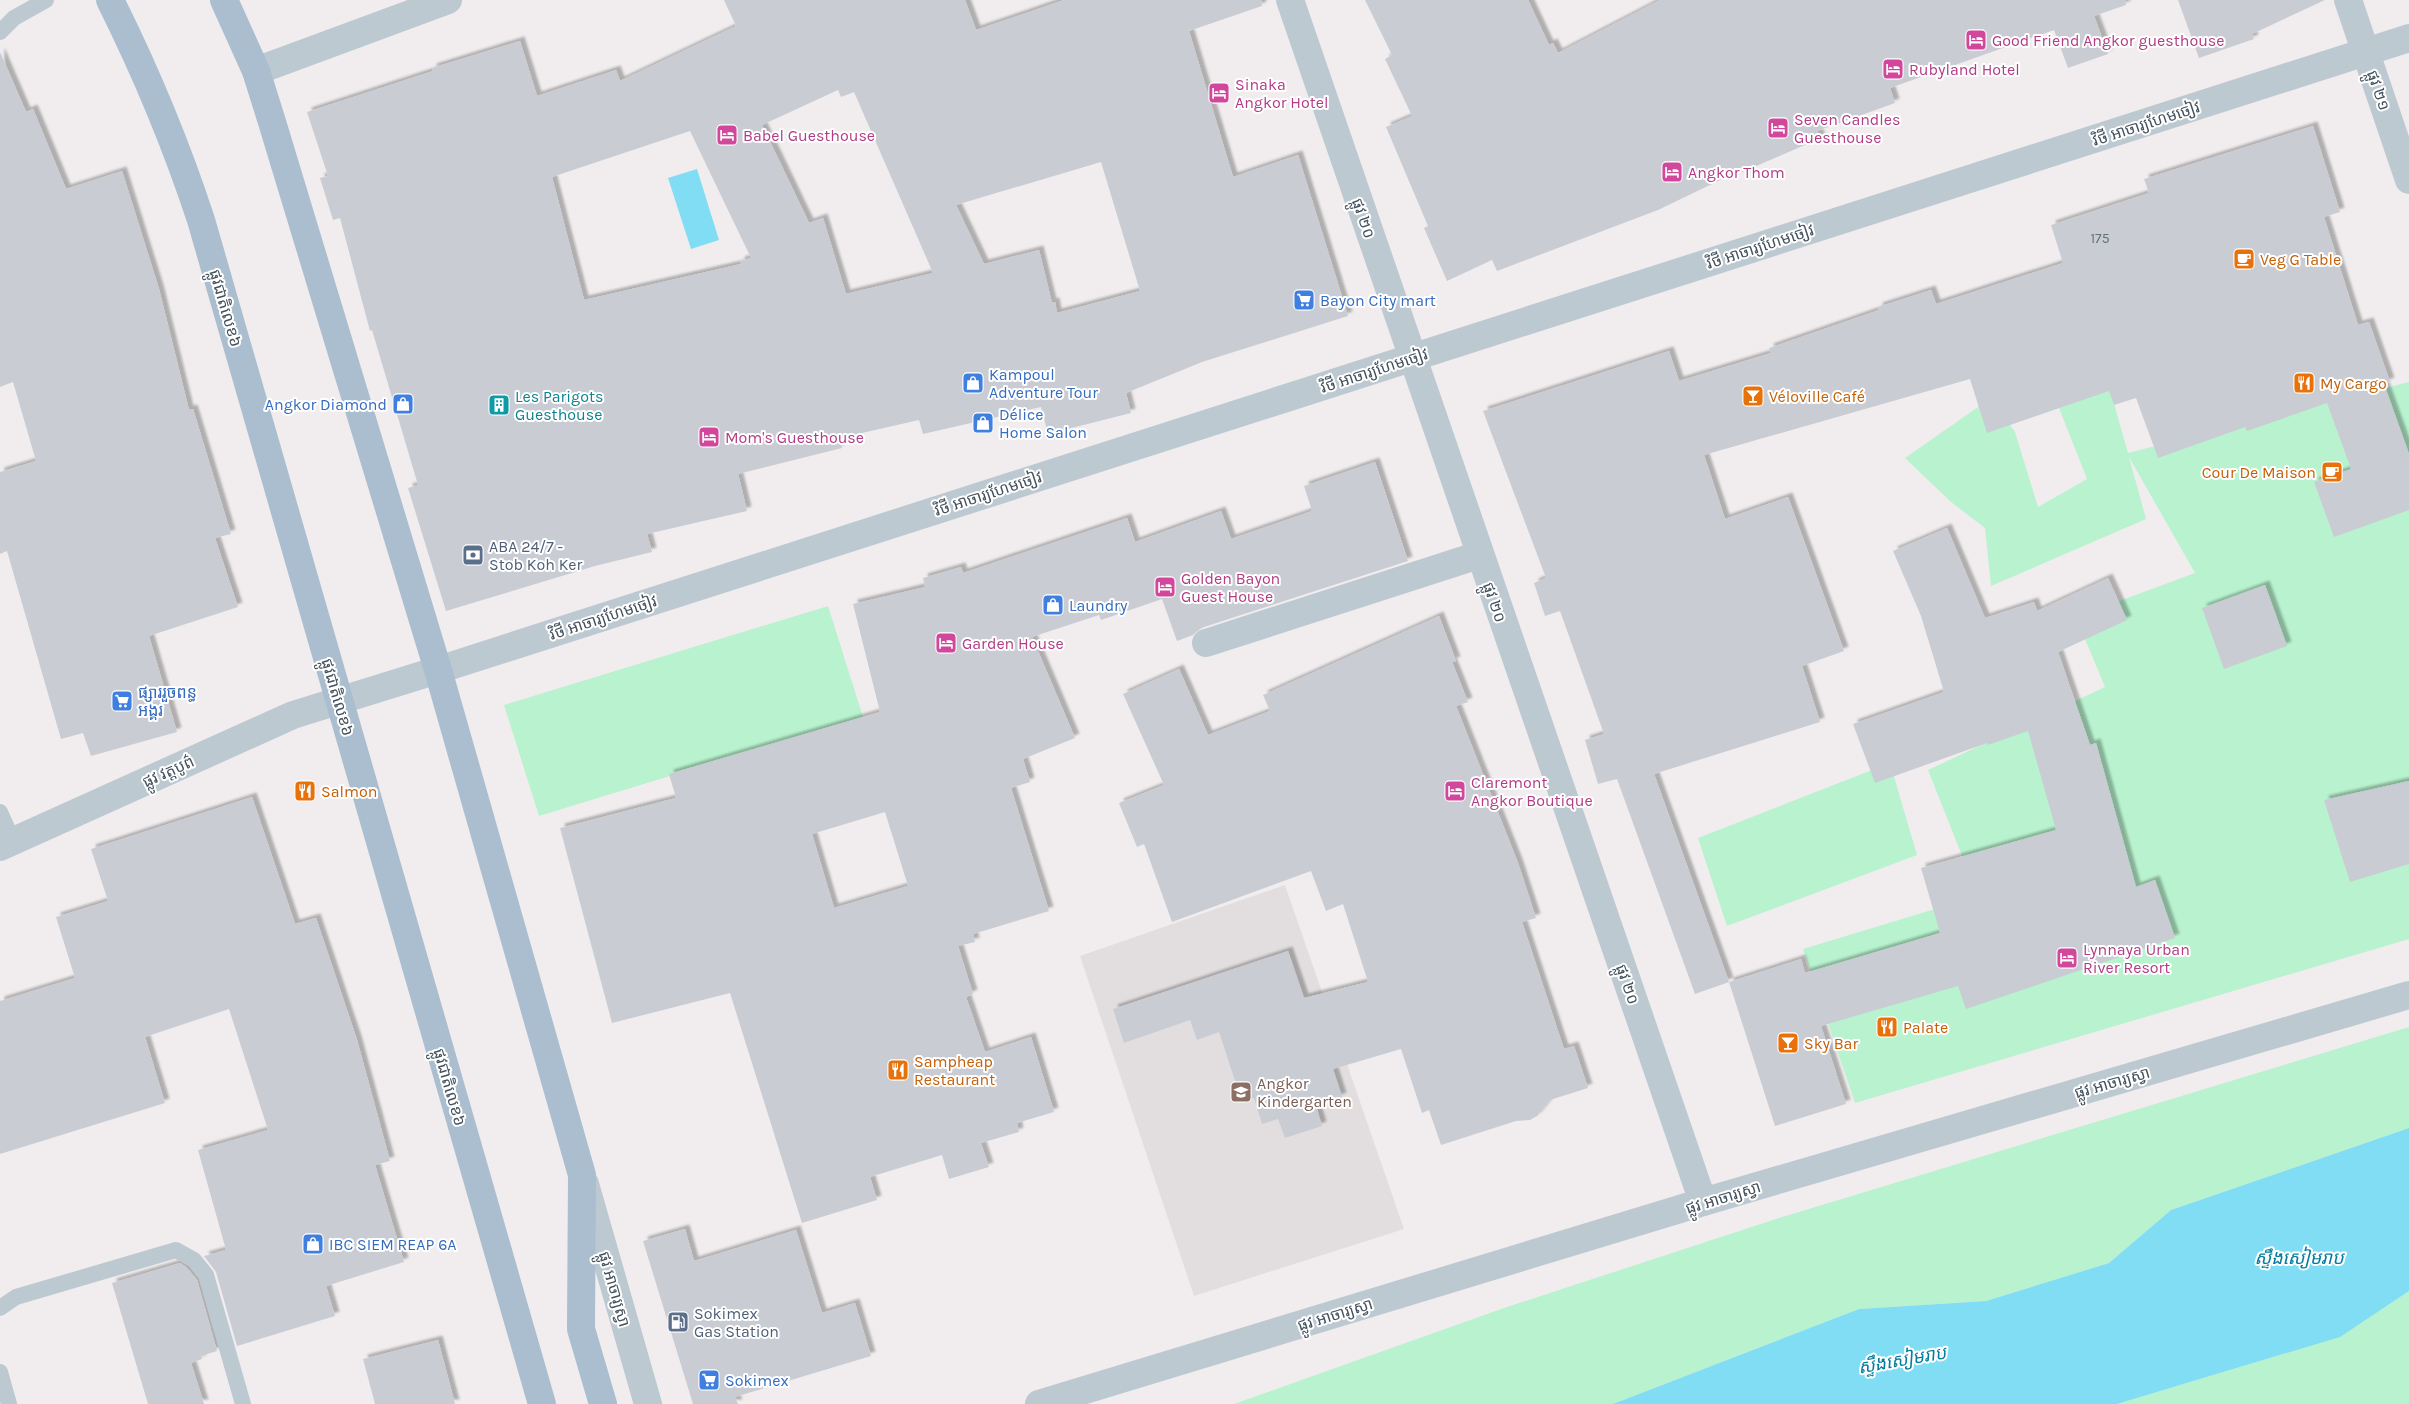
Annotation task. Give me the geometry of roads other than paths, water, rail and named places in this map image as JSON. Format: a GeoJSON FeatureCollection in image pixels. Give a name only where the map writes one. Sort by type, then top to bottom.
{"type":"FeatureCollection","features":[{"type":"Feature","properties":{"kind":"main road","name":"ផ្លូវជាតិលេខ៦"},"geometry":{"type":"LineString","coordinates":[[110,0],[144,68],[180,156],[201,220],[542,1404]]}},
{"type":"Feature","properties":{"kind":"main road"},"geometry":{"type":"LineString","coordinates":[[224,0],[256,71],[438,670],[582,1175],[582,1329],[603,1404]]}},
{"type":"Feature","properties":{"kind":"street"},"geometry":{"type":"LineString","coordinates":[[256,71],[448,0]]}},
{"type":"Feature","properties":{"kind":"street","name":"ផ្លូវ ២០"},"geometry":{"type":"LineString","coordinates":[[1290,0],[1479,555],[1704,1202]]}},
{"type":"Feature","properties":{"kind":"street","name":"ផ្លូវ ២១"},"geometry":{"type":"LineString","coordinates":[[2348,0],[2409,180]]}},
{"type":"Feature","properties":{"kind":"street","name":"វិថី អាចារ្យហែមចៀវ"},"geometry":{"type":"LineString","coordinates":[[338,699],[438,670],[2409,38]]}},
{"type":"Feature","properties":{"kind":"street"},"geometry":{"type":"LineString","coordinates":[[1206,643],[1479,555]]}},
{"type":"Feature","properties":{"kind":"street","name":"ផ្លូវ វត្តបូព៌"},"geometry":{"type":"LineString","coordinates":[[7,844],[293,715],[338,699]]}},
{"type":"Feature","properties":{"kind":"street","name":"ផ្លូវ អាចារ្យស្វា"},"geometry":{"type":"LineString","coordinates":[[1039,1404],[1704,1202],[2409,995]]}},
{"type":"Feature","properties":{"kind":"street","name":"ផ្លូវ អាចារ្យស្វា"},"geometry":{"type":"LineString","coordinates":[[582,1175],[648,1404]]}},
{"type":"Feature","properties":{"kind":"lane"},"geometry":{"type":"LineString","coordinates":[[0,32],[14,18],[46,0]]}},
{"type":"Feature","properties":{"kind":"lane"},"geometry":{"type":"LineString","coordinates":[[0,812],[7,844]]}},
{"type":"Feature","properties":{"kind":"lane"},"geometry":{"type":"LineString","coordinates":[[0,1308],[16,1297],[176,1250],[194,1260],[206,1275],[243,1404]]}},
{"type":"Feature","properties":{"kind":"lane"},"geometry":{"type":"LineString","coordinates":[[0,1372],[9,1404]]}},
{"type":"Feature","properties":{"kind":"water"},"geometry":{"type":"Polygon","coordinates":[[[697,169],[719,240],[691,249],[668,178],[697,169]]]}},
{"type":"Feature","properties":{"kind":"water","name":"ស្ទឹងសៀមរាប"},"geometry":{"type":"Polygon","coordinates":[[[2409,1128],[2409,1291],[2340,1337],[2117,1404],[1613,1404],[1859,1309],[1986,1301],[2109,1263],[2171,1210],[2409,1128]]]}},
{"type":"Feature","properties":{"kind":"place","name":"Good Friend Angkor guesthouse"},"geometry":{"type":"Point","coordinates":[1976,40]}},
{"type":"Feature","properties":{"kind":"place","name":"Rubyland Hotel"},"geometry":{"type":"Point","coordinates":[1893,69]}},
{"type":"Feature","properties":{"kind":"place","name":"Sinaka Angkor Hotel"},"geometry":{"type":"Point","coordinates":[1219,93]}},
{"type":"Feature","properties":{"kind":"place","name":"Seven Candles Guesthouse"},"geometry":{"type":"Point","coordinates":[1778,128]}},
{"type":"Feature","properties":{"kind":"place","name":"Babel Guesthouse"},"geometry":{"type":"Point","coordinates":[727,135]}},
{"type":"Feature","properties":{"kind":"place","name":"Angkor Thom"},"geometry":{"type":"Point","coordinates":[1672,172]}},
{"type":"Feature","properties":{"kind":"place","name":"Veg G Table"},"geometry":{"type":"Point","coordinates":[2244,259]}},
{"type":"Feature","properties":{"kind":"place","name":"Bayon City mart"},"geometry":{"type":"Point","coordinates":[1304,300]}},
{"type":"Feature","properties":{"kind":"place","name":"Kampoul Adventure Tour"},"geometry":{"type":"Point","coordinates":[973,383]}},
{"type":"Feature","properties":{"kind":"place","name":"My Cargo"},"geometry":{"type":"Point","coordinates":[2304,383]}},
{"type":"Feature","properties":{"kind":"place","name":"Véloville Café"},"geometry":{"type":"Point","coordinates":[1753,396]}},
{"type":"Feature","properties":{"kind":"place","name":"Angkor Diamond"},"geometry":{"type":"Point","coordinates":[403,404]}},
{"type":"Feature","properties":{"kind":"place","name":"Les Parigots Guesthouse"},"geometry":{"type":"Point","coordinates":[499,405]}},
{"type":"Feature","properties":{"kind":"place","name":"Délice Home Salon"},"geometry":{"type":"Point","coordinates":[983,423]}},
{"type":"Feature","properties":{"kind":"place","name":"Mom's Guesthouse"},"geometry":{"type":"Point","coordinates":[709,437]}},
{"type":"Feature","properties":{"kind":"place","name":"Cour De Maison"},"geometry":{"type":"Point","coordinates":[2332,472]}},
{"type":"Feature","properties":{"kind":"place","name":"ABA 24/7 - Stob Koh Ker"},"geometry":{"type":"Point","coordinates":[473,555]}},
{"type":"Feature","properties":{"kind":"place","name":"Golden Bayon Guest House"},"geometry":{"type":"Point","coordinates":[1165,587]}},
{"type":"Feature","properties":{"kind":"place","name":"Laundry"},"geometry":{"type":"Point","coordinates":[1053,605]}},
{"type":"Feature","properties":{"kind":"place","name":"Garden House"},"geometry":{"type":"Point","coordinates":[946,643]}},
{"type":"Feature","properties":{"kind":"place","name":"ផ្សាររួចពន្ធ អង្គរ"},"geometry":{"type":"Point","coordinates":[122,701]}},
{"type":"Feature","properties":{"kind":"place","name":"Salmon"},"geometry":{"type":"Point","coordinates":[305,791]}},
{"type":"Feature","properties":{"kind":"place","name":"Claremont Angkor Boutique"},"geometry":{"type":"Point","coordinates":[1455,791]}},
{"type":"Feature","properties":{"kind":"place","name":"Lynnaya Urban River Resort"},"geometry":{"type":"Point","coordinates":[2067,958]}},
{"type":"Feature","properties":{"kind":"place","name":"Palate"},"geometry":{"type":"Point","coordinates":[1887,1027]}},
{"type":"Feature","properties":{"kind":"place","name":"Sky Bar"},"geometry":{"type":"Point","coordinates":[1788,1043]}},
{"type":"Feature","properties":{"kind":"place","name":"Sampheap Restaurant"},"geometry":{"type":"Point","coordinates":[898,1070]}},
{"type":"Feature","properties":{"kind":"place","name":"Angkor Kindergarten"},"geometry":{"type":"Point","coordinates":[1241,1092]}},
{"type":"Feature","properties":{"kind":"place","name":"IBC SIEM REAP 6A"},"geometry":{"type":"Point","coordinates":[313,1244]}},
{"type":"Feature","properties":{"kind":"place","name":"Sokimex Gas Station"},"geometry":{"type":"Point","coordinates":[678,1322]}},
{"type":"Feature","properties":{"kind":"place","name":"Sokimex"},"geometry":{"type":"Point","coordinates":[709,1380]}}]}
